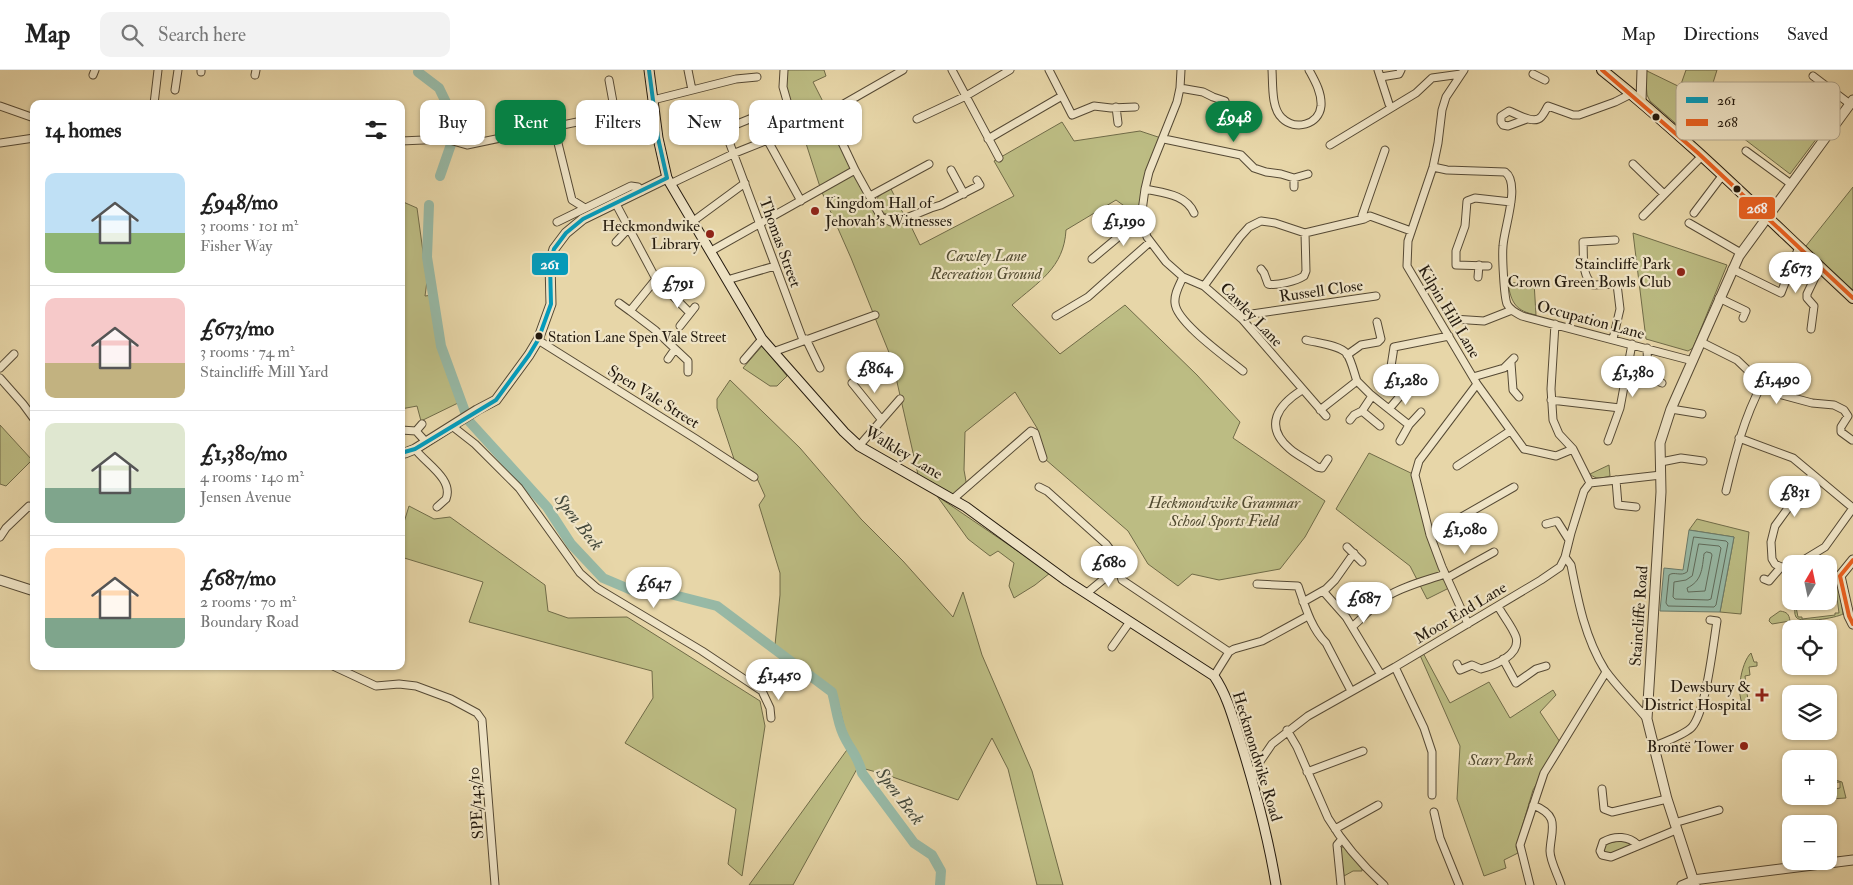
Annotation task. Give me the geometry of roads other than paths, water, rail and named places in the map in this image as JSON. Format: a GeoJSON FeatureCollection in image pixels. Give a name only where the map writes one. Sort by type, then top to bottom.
{"type":"FeatureCollection","features":[{"type":"Feature","properties":{"kind":"main road"},"geometry":{"type":"LineString","coordinates":[[1602,70],[1676,134]]}},
{"type":"Feature","properties":{"kind":"main road"},"geometry":{"type":"LineString","coordinates":[[1682,140],[1767,216],[1853,298]]}},
{"type":"Feature","properties":{"kind":"street"},"geometry":{"type":"LineString","coordinates":[[154,100],[158,70]]}},
{"type":"Feature","properties":{"kind":"street"},"geometry":{"type":"LineString","coordinates":[[176,90],[178,70]]}},
{"type":"Feature","properties":{"kind":"street","name":"Walkley Lane"},"geometry":{"type":"LineString","coordinates":[[650,70],[653,100]]}},
{"type":"Feature","properties":{"kind":"street"},"geometry":{"type":"LineString","coordinates":[[688,70],[692,90]]}},
{"type":"Feature","properties":{"kind":"street"},"geometry":{"type":"LineString","coordinates":[[784,70],[784,87],[787,100]]}},
{"type":"Feature","properties":{"kind":"street"},"geometry":{"type":"LineString","coordinates":[[850,100],[903,70]]}},
{"type":"Feature","properties":{"kind":"street"},"geometry":{"type":"LineString","coordinates":[[952,70],[1000,158]]}},
{"type":"Feature","properties":{"kind":"street"},"geometry":{"type":"LineString","coordinates":[[917,119],[966,96],[1010,70]]}},
{"type":"Feature","properties":{"kind":"street"},"geometry":{"type":"LineString","coordinates":[[1049,70],[1072,115],[1094,106],[1135,107]]}},
{"type":"Feature","properties":{"kind":"street","name":"Cawley Lane"},"geometry":{"type":"LineString","coordinates":[[1180,70],[1180,88],[1177,102],[1164,139],[1149,172],[1145,189],[1141,218],[1150,242],[1166,262],[1183,277],[1204,286],[1242,319],[1326,416]]}},
{"type":"Feature","properties":{"kind":"street"},"geometry":{"type":"LineString","coordinates":[[1272,70],[1275,104],[1282,118],[1295,125],[1307,124],[1316,117],[1321,107],[1320,91],[1309,70]]}},
{"type":"Feature","properties":{"kind":"street"},"geometry":{"type":"LineString","coordinates":[[1389,104],[1380,73],[1399,74],[1402,70]]}},
{"type":"Feature","properties":{"kind":"street"},"geometry":{"type":"LineString","coordinates":[[1641,102],[1642,70]]}},
{"type":"Feature","properties":{"kind":"street"},"geometry":{"type":"LineString","coordinates":[[1330,145],[1416,93],[1432,78],[1462,72]]}},
{"type":"Feature","properties":{"kind":"street","name":"Kilpin Hill Lane"},"geometry":{"type":"LineString","coordinates":[[1462,72],[1446,97],[1442,110],[1433,167],[1411,231],[1406,254],[1407,266],[1475,380],[1524,449],[1556,456],[1573,449]]}},
{"type":"Feature","properties":{"kind":"street"},"geometry":{"type":"LineString","coordinates":[[1813,76],[1822,82]]}},
{"type":"Feature","properties":{"kind":"street"},"geometry":{"type":"LineString","coordinates":[[659,101],[692,90],[736,79],[757,77]]}},
{"type":"Feature","properties":{"kind":"street"},"geometry":{"type":"LineString","coordinates":[[609,80],[613,100]]}},
{"type":"Feature","properties":{"kind":"street"},"geometry":{"type":"LineString","coordinates":[[1180,88],[1203,92],[1225,101]]}},
{"type":"Feature","properties":{"kind":"street"},"geometry":{"type":"LineString","coordinates":[[1527,119],[1536,120],[1540,118],[1548,106],[1573,115],[1579,115],[1631,94]]}},
{"type":"Feature","properties":{"kind":"street"},"geometry":{"type":"LineString","coordinates":[[1840,94],[1852,102]]}},
{"type":"Feature","properties":{"kind":"street"},"geometry":{"type":"LineString","coordinates":[[988,139],[1062,96]]}},
{"type":"Feature","properties":{"kind":"street","name":"Staincliffe Road"},"geometry":{"type":"LineString","coordinates":[[1840,118],[1852,102]]}},
{"type":"Feature","properties":{"kind":"street"},"geometry":{"type":"LineString","coordinates":[[0,106],[30,117]]}},
{"type":"Feature","properties":{"kind":"street"},"geometry":{"type":"LineString","coordinates":[[1116,107],[1118,123]]}},
{"type":"Feature","properties":{"kind":"street"},"geometry":{"type":"LineString","coordinates":[[0,143],[30,139]]}},
{"type":"Feature","properties":{"kind":"street"},"geometry":{"type":"LineString","coordinates":[[405,141],[446,139],[467,145],[495,139]]}},
{"type":"Feature","properties":{"kind":"street"},"geometry":{"type":"LineString","coordinates":[[1164,139],[1241,156],[1254,168],[1260,170],[1294,178],[1308,174]]}},
{"type":"Feature","properties":{"kind":"street","name":"Staincliffe Road"},"geometry":{"type":"LineString","coordinates":[[1694,882],[1667,799],[1653,747],[1648,719],[1661,492],[1660,443],[1671,409],[1732,269],[1767,216],[1824,140]]}},
{"type":"Feature","properties":{"kind":"street","name":"Walkley Lane"},"geometry":{"type":"LineString","coordinates":[[659,142],[669,181],[762,339],[844,432],[859,446],[952,498],[1129,623],[1182,655]]}},
{"type":"Feature","properties":{"kind":"street"},"geometry":{"type":"LineString","coordinates":[[558,145],[572,200],[585,208]]}},
{"type":"Feature","properties":{"kind":"street","name":"Thomas Street"},"geometry":{"type":"LineString","coordinates":[[731,145],[775,266],[805,339],[820,368]]}},
{"type":"Feature","properties":{"kind":"street"},"geometry":{"type":"LineString","coordinates":[[405,453],[415,449],[496,400],[529,355],[538,340],[551,304],[550,263],[554,249],[566,233],[583,219],[642,191],[758,145]]}},
{"type":"Feature","properties":{"kind":"street"},"geometry":{"type":"LineString","coordinates":[[770,145],[800,201]]}},
{"type":"Feature","properties":{"kind":"street"},"geometry":{"type":"LineString","coordinates":[[842,145],[881,216],[891,222],[904,220],[964,194],[980,185],[977,180]]}},
{"type":"Feature","properties":{"kind":"street"},"geometry":{"type":"LineString","coordinates":[[1364,220],[1362,216],[1385,150]]}},
{"type":"Feature","properties":{"kind":"street"},"geometry":{"type":"LineString","coordinates":[[1746,151],[1791,184]]}},
{"type":"Feature","properties":{"kind":"street"},"geometry":{"type":"LineString","coordinates":[[1644,216],[1701,157]]}},
{"type":"Feature","properties":{"kind":"street"},"geometry":{"type":"LineString","coordinates":[[870,196],[929,164]]}},
{"type":"Feature","properties":{"kind":"street"},"geometry":{"type":"LineString","coordinates":[[1633,164],[1664,194]]}},
{"type":"Feature","properties":{"kind":"street","name":"Occupation Lane"},"geometry":{"type":"LineString","coordinates":[[1433,167],[1447,170],[1505,172],[1509,175],[1512,182],[1511,202],[1503,247],[1507,303],[1512,310],[1522,316],[1693,361]]}},
{"type":"Feature","properties":{"kind":"street"},"geometry":{"type":"LineString","coordinates":[[711,250],[855,170]]}},
{"type":"Feature","properties":{"kind":"street"},"geometry":{"type":"LineString","coordinates":[[951,170],[964,194]]}},
{"type":"Feature","properties":{"kind":"street"},"geometry":{"type":"LineString","coordinates":[[1694,213],[1722,176]]}},
{"type":"Feature","properties":{"kind":"street"},"geometry":{"type":"LineString","coordinates":[[1294,178],[1294,187]]}},
{"type":"Feature","properties":{"kind":"street"},"geometry":{"type":"LineString","coordinates":[[692,222],[745,184]]}},
{"type":"Feature","properties":{"kind":"street"},"geometry":{"type":"LineString","coordinates":[[557,222],[631,186],[638,187],[642,191]]}},
{"type":"Feature","properties":{"kind":"street"},"geometry":{"type":"LineString","coordinates":[[1145,189],[1182,198],[1194,208]]}},
{"type":"Feature","properties":{"kind":"street"},"geometry":{"type":"LineString","coordinates":[[1488,266],[1479,265],[1455,268],[1456,251],[1465,226],[1467,201],[1475,198],[1511,202]]}},
{"type":"Feature","properties":{"kind":"street"},"geometry":{"type":"LineString","coordinates":[[616,204],[656,279],[692,310],[680,326]]}},
{"type":"Feature","properties":{"kind":"street"},"geometry":{"type":"LineString","coordinates":[[1204,286],[1240,237],[1249,227],[1261,221],[1276,223],[1305,234],[1364,220],[1370,216],[1411,231]]}},
{"type":"Feature","properties":{"kind":"street"},"geometry":{"type":"LineString","coordinates":[[1092,259],[1141,218]]}},
{"type":"Feature","properties":{"kind":"street"},"geometry":{"type":"LineString","coordinates":[[1689,223],[1741,254]]}},
{"type":"Feature","properties":{"kind":"street"},"geometry":{"type":"LineString","coordinates":[[616,242],[628,229]]}},
{"type":"Feature","properties":{"kind":"street"},"geometry":{"type":"LineString","coordinates":[[1261,269],[1268,284],[1271,285],[1304,276],[1306,271],[1305,234]]}},
{"type":"Feature","properties":{"kind":"street"},"geometry":{"type":"LineString","coordinates":[[1613,339],[1620,309],[1617,284],[1593,285],[1587,280],[1584,266],[1583,242],[1615,240]]}},
{"type":"Feature","properties":{"kind":"street"},"geometry":{"type":"LineString","coordinates":[[1056,316],[1088,297],[1150,242]]}},
{"type":"Feature","properties":{"kind":"street"},"geometry":{"type":"LineString","coordinates":[[1732,269],[1781,293],[1799,247]]}},
{"type":"Feature","properties":{"kind":"street"},"geometry":{"type":"LineString","coordinates":[[1478,277],[1479,265]]}},
{"type":"Feature","properties":{"kind":"street"},"geometry":{"type":"LineString","coordinates":[[727,280],[775,266]]}},
{"type":"Feature","properties":{"kind":"street"},"geometry":{"type":"LineString","coordinates":[[1810,329],[1814,306],[1806,298],[1820,267]]}},
{"type":"Feature","properties":{"kind":"street"},"geometry":{"type":"LineString","coordinates":[[1183,277],[1175,295],[1175,305],[1179,314],[1193,330],[1243,371]]}},
{"type":"Feature","properties":{"kind":"street"},"geometry":{"type":"LineString","coordinates":[[630,311],[656,279]]}},
{"type":"Feature","properties":{"kind":"street","name":"Russell Close"},"geometry":{"type":"LineString","coordinates":[[1242,319],[1252,314],[1376,296]]}},
{"type":"Feature","properties":{"kind":"street"},"geometry":{"type":"LineString","coordinates":[[1720,298],[1746,311],[1743,318]]}},
{"type":"Feature","properties":{"kind":"street"},"geometry":{"type":"LineString","coordinates":[[619,303],[655,330],[688,360],[688,372]]}},
{"type":"Feature","properties":{"kind":"street","name":"Occupation Lane"},"geometry":{"type":"LineString","coordinates":[[1453,319],[1484,321],[1512,310]]}},
{"type":"Feature","properties":{"kind":"street"},"geometry":{"type":"LineString","coordinates":[[773,352],[875,315]]}},
{"type":"Feature","properties":{"kind":"street"},"geometry":{"type":"LineString","coordinates":[[1347,354],[1361,345],[1378,342],[1381,339],[1377,322]]}},
{"type":"Feature","properties":{"kind":"street"},"geometry":{"type":"LineString","coordinates":[[1555,324],[1552,360],[1553,420],[1559,434],[1573,449],[1590,483],[1661,475]]}},
{"type":"Feature","properties":{"kind":"street"},"geometry":{"type":"LineString","coordinates":[[1390,373],[1394,347],[1449,336]]}},
{"type":"Feature","properties":{"kind":"street"},"geometry":{"type":"LineString","coordinates":[[744,360],[762,339]]}},
{"type":"Feature","properties":{"kind":"street","name":"Spen Vale Street"},"geometry":{"type":"LineString","coordinates":[[538,340],[754,477]]}},
{"type":"Feature","properties":{"kind":"street"},"geometry":{"type":"LineString","coordinates":[[1306,340],[1335,346],[1347,354],[1357,381],[1372,396],[1409,425]]}},
{"type":"Feature","properties":{"kind":"street"},"geometry":{"type":"LineString","coordinates":[[1701,342],[1737,360],[1762,384],[1775,393],[1812,403],[1834,405],[1844,410],[1848,416],[1841,427],[1841,432],[1852,440]]}},
{"type":"Feature","properties":{"kind":"street"},"geometry":{"type":"LineString","coordinates":[[1608,441],[1620,408],[1632,344]]}},
{"type":"Feature","properties":{"kind":"street"},"geometry":{"type":"LineString","coordinates":[[1647,348],[1648,375],[1662,383]]}},
{"type":"Feature","properties":{"kind":"street"},"geometry":{"type":"LineString","coordinates":[[668,359],[675,349]]}},
{"type":"Feature","properties":{"kind":"street"},"geometry":{"type":"LineString","coordinates":[[0,368],[14,354]]}},
{"type":"Feature","properties":{"kind":"street"},"geometry":{"type":"LineString","coordinates":[[1468,624],[1446,576],[1430,534],[1415,475],[1416,466],[1475,380],[1504,368],[1512,361],[1512,390],[1519,397]]}},
{"type":"Feature","properties":{"kind":"street"},"geometry":{"type":"LineString","coordinates":[[0,378],[30,414]]}},
{"type":"Feature","properties":{"kind":"street"},"geometry":{"type":"LineString","coordinates":[[1320,410],[1357,381]]}},
{"type":"Feature","properties":{"kind":"street"},"geometry":{"type":"LineString","coordinates":[[852,382],[882,418]]}},
{"type":"Feature","properties":{"kind":"street"},"geometry":{"type":"LineString","coordinates":[[1726,491],[1739,438],[1750,406],[1762,384]]}},
{"type":"Feature","properties":{"kind":"street"},"geometry":{"type":"LineString","coordinates":[[1389,409],[1407,388]]}},
{"type":"Feature","properties":{"kind":"street"},"geometry":{"type":"LineString","coordinates":[[1302,390],[1289,398],[1278,412],[1276,430],[1281,440],[1291,450],[1321,469],[1328,459]]}},
{"type":"Feature","properties":{"kind":"street"},"geometry":{"type":"LineString","coordinates":[[1350,420],[1354,415],[1362,412],[1372,396]]}},
{"type":"Feature","properties":{"kind":"street"},"geometry":{"type":"LineString","coordinates":[[859,446],[900,399]]}},
{"type":"Feature","properties":{"kind":"street"},"geometry":{"type":"LineString","coordinates":[[1552,400],[1620,408]]}},
{"type":"Feature","properties":{"kind":"street"},"geometry":{"type":"LineString","coordinates":[[1671,409],[1702,414]]}},
{"type":"Feature","properties":{"kind":"street"},"geometry":{"type":"LineString","coordinates":[[1362,412],[1380,426]]}},
{"type":"Feature","properties":{"kind":"street"},"geometry":{"type":"LineString","coordinates":[[1400,441],[1409,425],[1421,412]]}},
{"type":"Feature","properties":{"kind":"street"},"geometry":{"type":"LineString","coordinates":[[416,431],[422,424]]}},
{"type":"Feature","properties":{"kind":"street"},"geometry":{"type":"LineString","coordinates":[[452,426],[474,444],[520,488],[580,574],[597,588],[702,651],[762,691],[770,708],[771,718]]}},
{"type":"Feature","properties":{"kind":"street"},"geometry":{"type":"LineString","coordinates":[[405,430],[416,431],[426,442]]}},
{"type":"Feature","properties":{"kind":"street"},"geometry":{"type":"LineString","coordinates":[[952,498],[1031,431],[1035,433],[1043,458]]}},
{"type":"Feature","properties":{"kind":"street"},"geometry":{"type":"LineString","coordinates":[[1457,466],[1510,431]]}},
{"type":"Feature","properties":{"kind":"street"},"geometry":{"type":"LineString","coordinates":[[1739,438],[1793,458],[1853,508],[1825,547],[1812,555]]}},
{"type":"Feature","properties":{"kind":"street"},"geometry":{"type":"LineString","coordinates":[[415,449],[441,476],[448,488],[446,500],[437,507]]}},
{"type":"Feature","properties":{"kind":"street"},"geometry":{"type":"LineString","coordinates":[[1661,462],[1681,458],[1703,460]]}},
{"type":"Feature","properties":{"kind":"street"},"geometry":{"type":"LineString","coordinates":[[1764,579],[1769,581],[1781,567],[1775,564],[1772,559],[1771,542],[1775,526],[1812,475]]}},
{"type":"Feature","properties":{"kind":"street"},"geometry":{"type":"LineString","coordinates":[[1616,480],[1618,505],[1636,507]]}},
{"type":"Feature","properties":{"kind":"street","name":"Moor End Lane"},"geometry":{"type":"LineString","coordinates":[[1252,779],[1257,766],[1268,749],[1287,730],[1468,624],[1560,567],[1565,557],[1584,491],[1590,483]]}},
{"type":"Feature","properties":{"kind":"street"},"geometry":{"type":"LineString","coordinates":[[1038,487],[1047,490],[1106,544],[1115,556],[1122,580],[1229,652]]}},
{"type":"Feature","properties":{"kind":"street"},"geometry":{"type":"LineString","coordinates":[[1430,534],[1514,487]]}},
{"type":"Feature","properties":{"kind":"street"},"geometry":{"type":"LineString","coordinates":[[0,537],[6,528],[30,508]]}},
{"type":"Feature","properties":{"kind":"street"},"geometry":{"type":"LineString","coordinates":[[1546,524],[1557,520],[1569,540]]}},
{"type":"Feature","properties":{"kind":"street"},"geometry":{"type":"LineString","coordinates":[[1347,547],[1362,562]]}},
{"type":"Feature","properties":{"kind":"street"},"geometry":{"type":"LineString","coordinates":[[1353,626],[1373,606],[1401,589],[1446,576],[1494,552]]}},
{"type":"Feature","properties":{"kind":"street"},"geometry":{"type":"LineString","coordinates":[[1303,602],[1322,591],[1335,580],[1354,553]]}},
{"type":"Feature","properties":{"kind":"street"},"geometry":{"type":"LineString","coordinates":[[1565,557],[1572,565],[1585,627],[1592,647],[1606,672],[1648,719]]}},
{"type":"Feature","properties":{"kind":"street"},"geometry":{"type":"LineString","coordinates":[[1853,560],[1840,576],[1844,599],[1853,624]]}},
{"type":"Feature","properties":{"kind":"street"},"geometry":{"type":"LineString","coordinates":[[1087,594],[1117,568]]}},
{"type":"Feature","properties":{"kind":"street"},"geometry":{"type":"LineString","coordinates":[[0,580],[30,590]]}},
{"type":"Feature","properties":{"kind":"street"},"geometry":{"type":"LineString","coordinates":[[1257,584],[1298,586],[1308,616],[1320,638],[1326,643],[1351,691]]}},
{"type":"Feature","properties":{"kind":"street"},"geometry":{"type":"LineString","coordinates":[[1322,591],[1353,626],[1381,675]]}},
{"type":"Feature","properties":{"kind":"street"},"geometry":{"type":"LineString","coordinates":[[1457,664],[1460,670],[1472,665],[1481,669],[1503,660],[1514,651],[1516,644],[1515,636],[1498,606]]}},
{"type":"Feature","properties":{"kind":"street"},"geometry":{"type":"LineString","coordinates":[[1214,676],[1229,652],[1262,641],[1308,616]]}},
{"type":"Feature","properties":{"kind":"street"},"geometry":{"type":"LineString","coordinates":[[1653,747],[1689,730],[1698,717],[1708,678],[1717,621],[1710,620]]}},
{"type":"Feature","properties":{"kind":"street"},"geometry":{"type":"LineString","coordinates":[[1112,647],[1129,623]]}},
{"type":"Feature","properties":{"kind":"street","name":"Heckmondwike Road"},"geometry":{"type":"LineString","coordinates":[[1182,655],[1214,676],[1220,685],[1252,779],[1270,848],[1276,885]]}},
{"type":"Feature","properties":{"kind":"street"},"geometry":{"type":"LineString","coordinates":[[1503,660],[1516,683],[1536,669],[1546,666]]}},
{"type":"Feature","properties":{"kind":"street"},"geometry":{"type":"LineString","coordinates":[[1395,667],[1424,728],[1432,752],[1432,795]]}},
{"type":"Feature","properties":{"kind":"street","name":"SPE/143/10"},"geometry":{"type":"LineString","coordinates":[[342,670],[376,686],[399,684],[416,686],[451,699],[476,713],[482,720],[495,885]]}},
{"type":"Feature","properties":{"kind":"street"},"geometry":{"type":"LineString","coordinates":[[1530,885],[1520,845],[1544,773],[1606,672]]}},
{"type":"Feature","properties":{"kind":"street"},"geometry":{"type":"LineString","coordinates":[[1287,730],[1297,747],[1335,829],[1384,885]]}},
{"type":"Feature","properties":{"kind":"street"},"geometry":{"type":"LineString","coordinates":[[1308,772],[1363,751]]}},
{"type":"Feature","properties":{"kind":"street"},"geometry":{"type":"LineString","coordinates":[[1602,789],[1604,808],[1612,812],[1667,799]]}},
{"type":"Feature","properties":{"kind":"street"},"geometry":{"type":"LineString","coordinates":[[1335,829],[1378,805]]}},
{"type":"Feature","properties":{"kind":"street"},"geometry":{"type":"LineString","coordinates":[[1533,805],[1542,808],[1551,819],[1554,830],[1550,852],[1561,885]]}},
{"type":"Feature","properties":{"kind":"street"},"geometry":{"type":"LineString","coordinates":[[1638,845],[1624,837],[1603,842],[1600,851],[1602,855],[1612,857],[1638,845],[1675,827],[1719,810]]}},
{"type":"Feature","properties":{"kind":"street"},"geometry":{"type":"LineString","coordinates":[[1434,812],[1440,838],[1459,885]]}},
{"type":"Feature","properties":{"kind":"street"},"geometry":{"type":"LineString","coordinates":[[1341,885],[1337,845],[1342,839]]}},
{"type":"Feature","properties":{"kind":"street"},"geometry":{"type":"LineString","coordinates":[[1681,885],[1853,860]]}},
{"type":"Feature","properties":{"kind":"water"},"geometry":{"type":"Polygon","coordinates":[[[1689,530],[1734,537],[1720,612],[1660,611],[1664,568],[1683,570],[1689,530]]]}},
{"type":"Feature","properties":{"kind":"waterway","name":"Spen Beck"},"geometry":{"type":"LineString","coordinates":[[418,72],[439,88],[456,123],[456,130],[440,176]]}},
{"type":"Feature","properties":{"kind":"waterway","name":"Spen Beck"},"geometry":{"type":"LineString","coordinates":[[429,205],[427,257],[441,346],[468,420],[547,507],[571,544],[603,578],[636,592],[670,594],[717,606],[832,692],[841,729],[862,773],[914,843],[932,855],[941,871],[940,885]]}},
{"type":"Feature","properties":{"kind":"place","name":"Kingdom Hall of Jehovah's Witnesses"},"geometry":{"type":"Point","coordinates":[815,211]}},
{"type":"Feature","properties":{"kind":"place","name":"Heckmondwike Library"},"geometry":{"type":"Point","coordinates":[710,234]}},
{"type":"Feature","properties":{"kind":"place","name":"Staincliffe Park Crown Green Bowls Club"},"geometry":{"type":"Point","coordinates":[1681,272]}},
{"type":"Feature","properties":{"kind":"place","name":"Station Lane Spen Vale Street"},"geometry":{"type":"Point","coordinates":[539,336]}},
{"type":"Feature","properties":{"kind":"place","name":"Dewsbury & District Hospital"},"geometry":{"type":"Point","coordinates":[1762,695]}},
{"type":"Feature","properties":{"kind":"place","name":"Brontë Tower"},"geometry":{"type":"Point","coordinates":[1744,746]}},
{"type":"Feature","properties":{"kind":"park label","name":"Cawley Lane Recreation Ground"},"geometry":{"type":"Point","coordinates":[986,264]}},
{"type":"Feature","properties":{"kind":"park label","name":"Heckmondwike Grammar School Sports Field"},"geometry":{"type":"Point","coordinates":[1224,511]}},
{"type":"Feature","properties":{"kind":"park label","name":"Scarr Park"},"geometry":{"type":"Point","coordinates":[1501,759]}}]}
